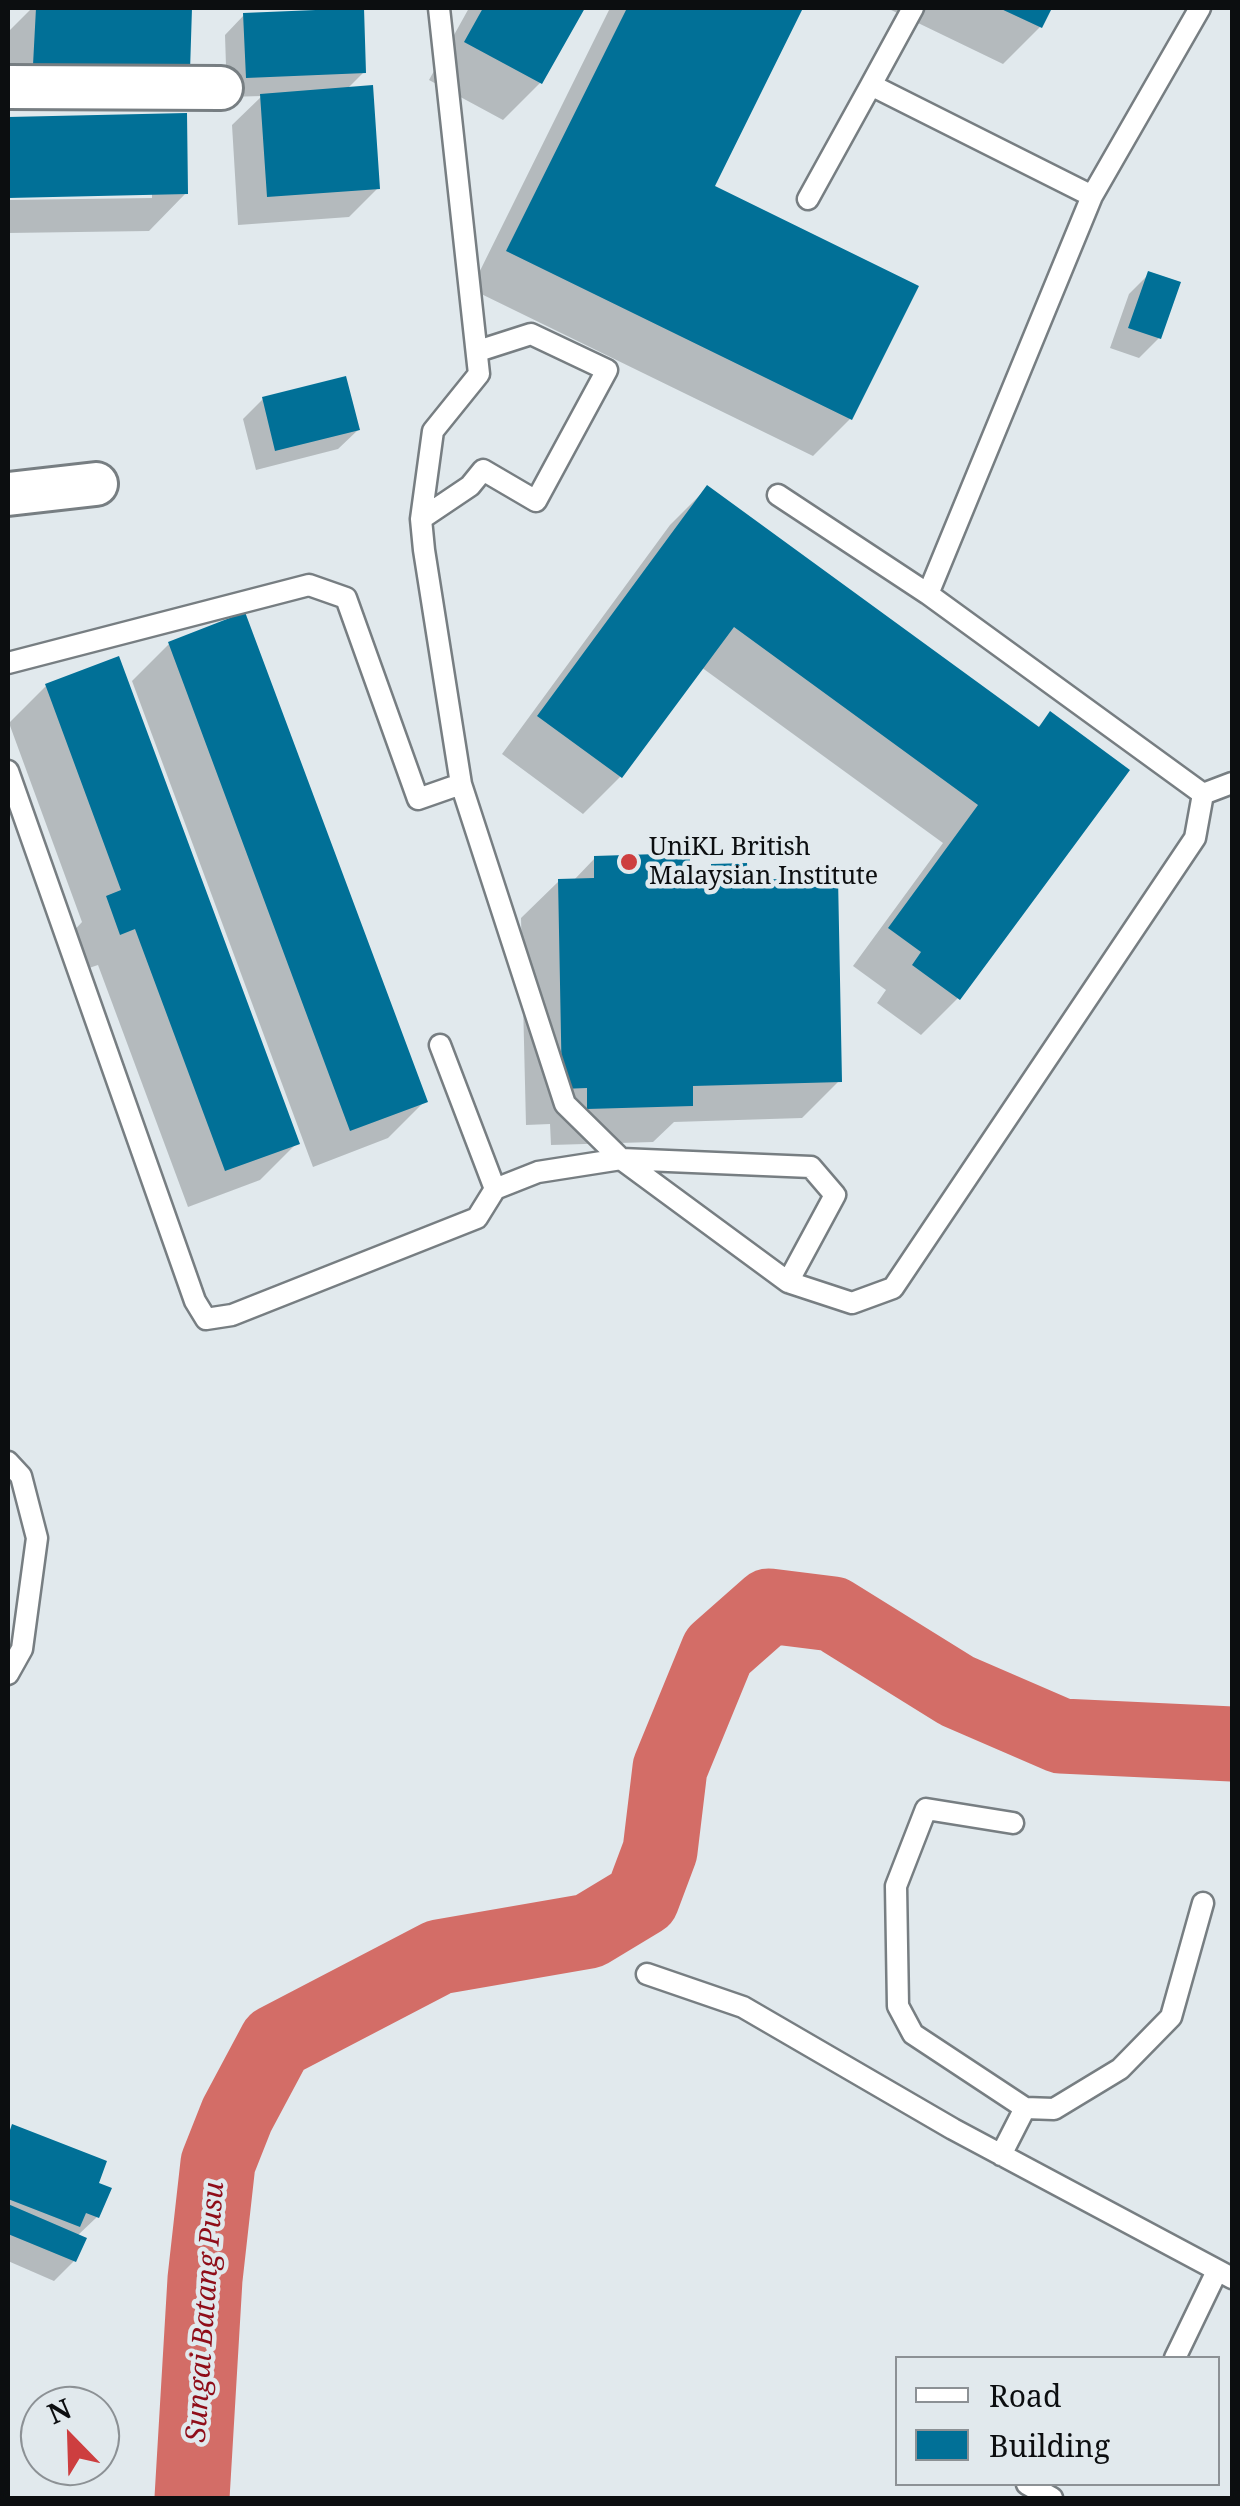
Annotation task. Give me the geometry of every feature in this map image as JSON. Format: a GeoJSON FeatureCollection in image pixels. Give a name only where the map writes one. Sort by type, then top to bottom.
{"type":"FeatureCollection","features":[{"type":"Feature","properties":{"kind":"street"},"geometry":{"type":"LineString","coordinates":[[8,87],[221,88]]}},
{"type":"Feature","properties":{"kind":"street"},"geometry":{"type":"LineString","coordinates":[[8,494],[96,484]]}},
{"type":"Feature","properties":{"kind":"lane"},"geometry":{"type":"LineString","coordinates":[[439,8],[479,374],[433,431],[421,519],[460,784],[565,1104],[621,1160],[788,1282],[852,1302],[892,1288],[1195,838],[1203,794]]}},
{"type":"Feature","properties":{"kind":"lane"},"geometry":{"type":"LineString","coordinates":[[808,199],[913,8]]}},
{"type":"Feature","properties":{"kind":"lane"},"geometry":{"type":"LineString","coordinates":[[928,594],[1092,196],[1200,8]]}},
{"type":"Feature","properties":{"kind":"lane"},"geometry":{"type":"LineString","coordinates":[[871,85],[1092,196]]}},
{"type":"Feature","properties":{"kind":"lane"},"geometry":{"type":"LineString","coordinates":[[421,519],[470,486],[482,470],[536,501],[607,370],[531,334],[478,352]]}},
{"type":"Feature","properties":{"kind":"lane"},"geometry":{"type":"LineString","coordinates":[[778,495],[928,594],[1203,794]]}},
{"type":"Feature","properties":{"kind":"lane"},"geometry":{"type":"LineString","coordinates":[[8,663],[309,585],[346,598],[418,799],[460,784]]}},
{"type":"Feature","properties":{"kind":"lane"},"geometry":{"type":"LineString","coordinates":[[8,771],[188,1283],[206,1318],[232,1315],[477,1218],[495,1189],[538,1172],[621,1160],[811,1167],[836,1195],[788,1282]]}},
{"type":"Feature","properties":{"kind":"lane"},"geometry":{"type":"LineString","coordinates":[[1203,794],[1232,783]]}},
{"type":"Feature","properties":{"kind":"lane"},"geometry":{"type":"LineString","coordinates":[[440,1045],[495,1189]]}},
{"type":"Feature","properties":{"kind":"lane"},"geometry":{"type":"LineString","coordinates":[[8,1462],[20,1476],[37,1538],[22,1649],[8,1674]]}},
{"type":"Feature","properties":{"kind":"lane"},"geometry":{"type":"LineString","coordinates":[[1013,1824],[926,1809],[896,1886],[898,2006],[913,2034],[1025,2108],[1054,2109],[1120,2070],[1171,2018],[1202,1903]]}},
{"type":"Feature","properties":{"kind":"lane"},"geometry":{"type":"LineString","coordinates":[[647,1974],[743,2007],[1001,2155],[1225,2274],[1177,2356]]}},
{"type":"Feature","properties":{"kind":"lane"},"geometry":{"type":"LineString","coordinates":[[1001,2155],[1025,2108]]}},
{"type":"Feature","properties":{"kind":"building"},"geometry":{"type":"Polygon","coordinates":[[[36,8],[192,8],[190,71],[33,65],[36,8]]]}},
{"type":"Feature","properties":{"kind":"building"},"geometry":{"type":"Polygon","coordinates":[[[364,8],[366,73],[246,78],[243,13],[364,8]]]}},
{"type":"Feature","properties":{"kind":"building"},"geometry":{"type":"Polygon","coordinates":[[[483,8],[585,8],[542,84],[464,42],[483,8]]]}},
{"type":"Feature","properties":{"kind":"building"},"geometry":{"type":"Polygon","coordinates":[[[627,8],[803,8],[715,186],[919,286],[852,420],[506,251],[627,8]]]}},
{"type":"Feature","properties":{"kind":"building"},"geometry":{"type":"Polygon","coordinates":[[[999,8],[1052,8],[1042,28],[999,8]]]}},
{"type":"Feature","properties":{"kind":"building"},"geometry":{"type":"Polygon","coordinates":[[[373,85],[380,189],[267,197],[260,94],[373,85]]]}},
{"type":"Feature","properties":{"kind":"building"},"geometry":{"type":"Polygon","coordinates":[[[187,113],[188,194],[8,198],[8,117],[187,113]]]}},
{"type":"Feature","properties":{"kind":"building"},"geometry":{"type":"Polygon","coordinates":[[[1148,271],[1181,282],[1161,339],[1128,328],[1148,271]]]}},
{"type":"Feature","properties":{"kind":"building"},"geometry":{"type":"Polygon","coordinates":[[[346,376],[360,430],[275,451],[262,397],[346,376]]]}},
{"type":"Feature","properties":{"kind":"building"},"geometry":{"type":"Polygon","coordinates":[[[707,485],[1039,727],[1050,711],[1130,770],[960,1000],[912,965],[921,952],[888,928],[978,805],[734,627],[622,778],[537,716],[707,485]]]}},
{"type":"Feature","properties":{"kind":"building"},"geometry":{"type":"Polygon","coordinates":[[[245,612],[428,1102],[350,1131],[168,642],[245,612]]]}},
{"type":"Feature","properties":{"kind":"building"},"geometry":{"type":"Polygon","coordinates":[[[119,656],[300,1144],[225,1171],[135,929],[120,935],[106,896],[121,890],[45,684],[119,656]]]}},
{"type":"Feature","properties":{"kind":"building"},"geometry":{"type":"Polygon","coordinates":[[[690,853],[690,874],[711,874],[711,864],[747,863],[748,880],[838,877],[842,1082],[693,1086],[693,1106],[587,1109],[587,1088],[562,1089],[558,879],[594,878],[594,856],[690,853]]]}},
{"type":"Feature","properties":{"kind":"building"},"geometry":{"type":"Polygon","coordinates":[[[12,2124],[107,2161],[99,2183],[112,2188],[99,2218],[86,2213],[80,2227],[8,2199],[8,2136],[12,2124]]]}},
{"type":"Feature","properties":{"kind":"building"},"geometry":{"type":"Polygon","coordinates":[[[8,2204],[87,2238],[76,2262],[8,2234],[8,2204]]]}},
{"type":"Feature","properties":{"kind":"waterway","name":"Sungai Batang Pusu"},"geometry":{"type":"LineString","coordinates":[[192,2498],[205,2279],[218,2163],[237,2115],[276,2042],[439,1957],[589,1931],[642,1899],[660,1851],[670,1768],[718,1651],[769,1606],[833,1614],[957,1691],[1061,1736],[1232,1744]]}},
{"type":"Feature","properties":{"kind":"place","name":"UniKL British Malaysian Institute"},"geometry":{"type":"Point","coordinates":[629,862]}}]}
